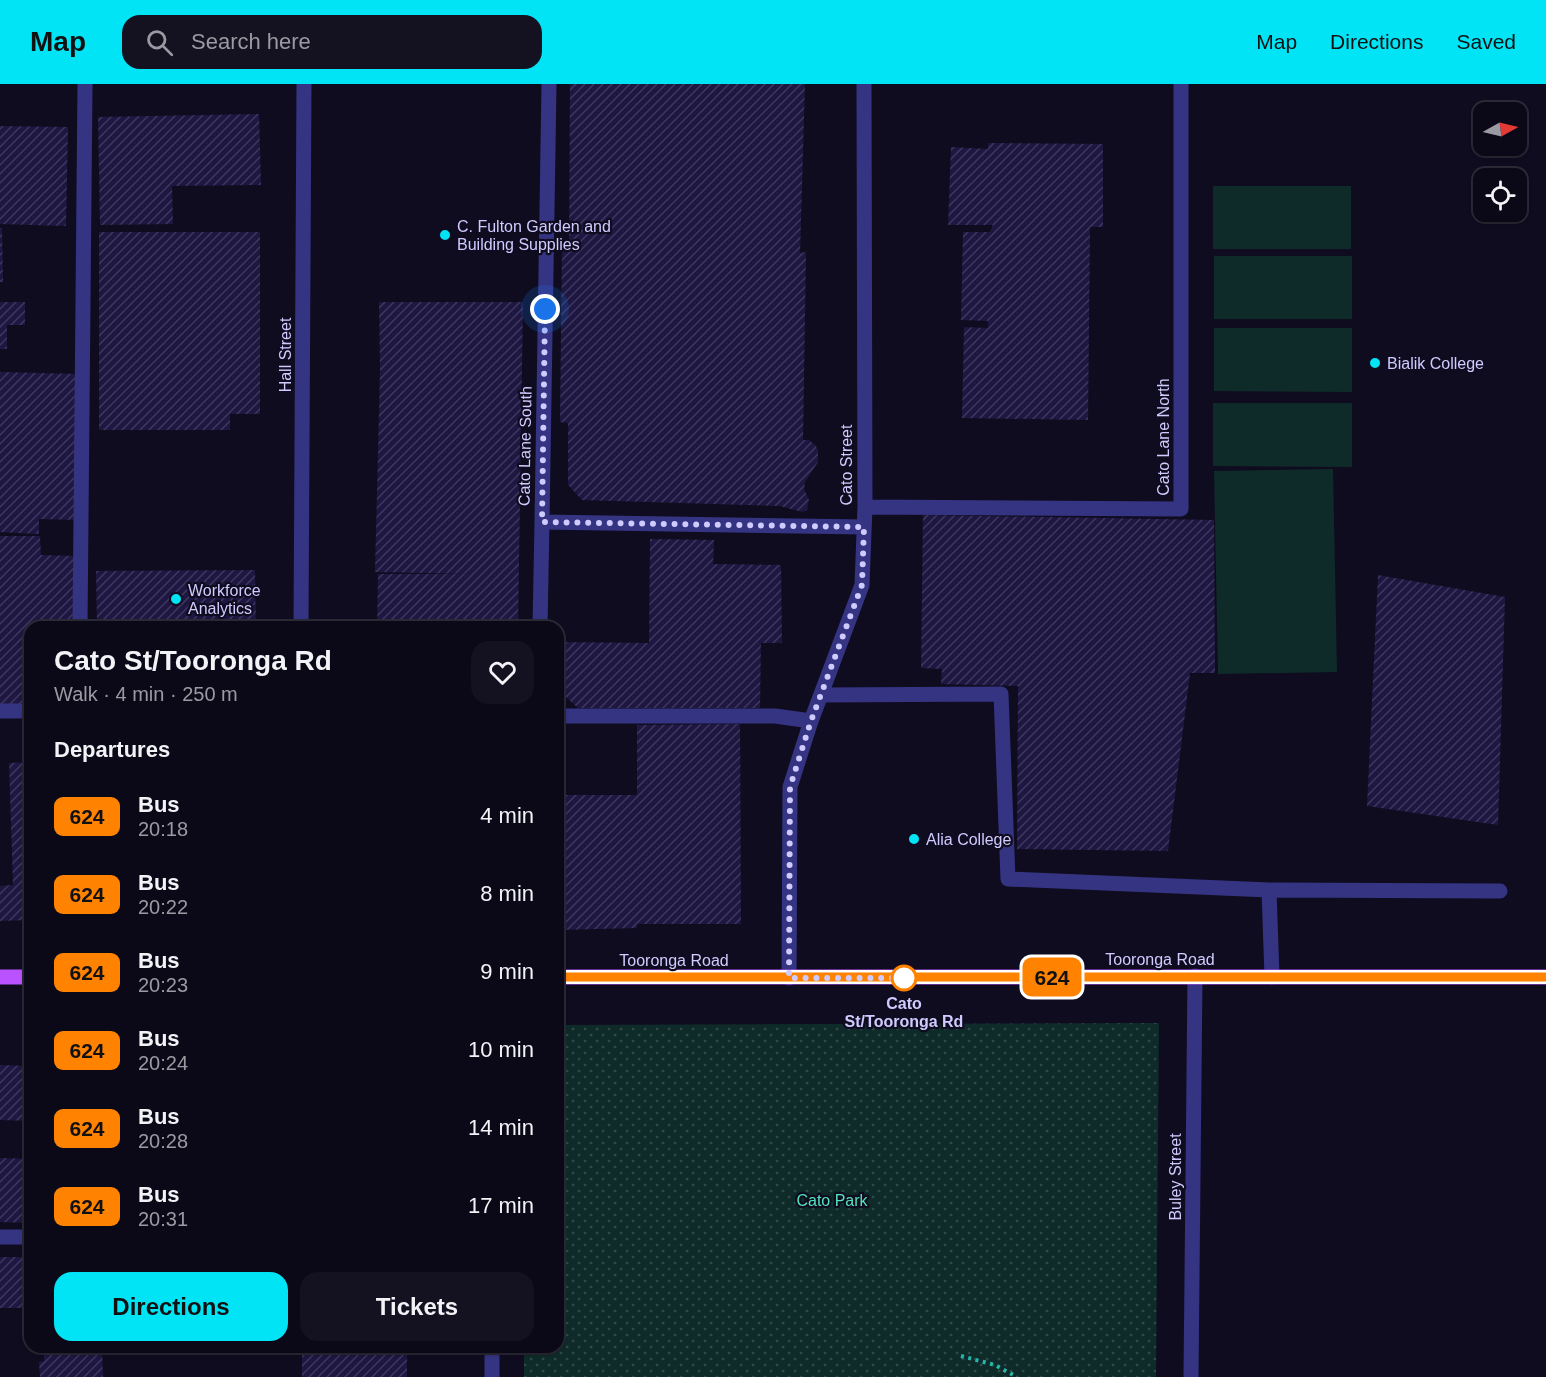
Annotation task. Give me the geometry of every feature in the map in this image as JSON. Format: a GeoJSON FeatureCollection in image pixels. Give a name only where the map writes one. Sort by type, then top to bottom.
{"type":"FeatureCollection","features":[{"type":"Feature","properties":{"kind":"main road"},"geometry":{"type":"LineString","coordinates":[[0,977],[24,977]]}},
{"type":"Feature","properties":{"kind":"main road","name":"Tooronga Road"},"geometry":{"type":"LineString","coordinates":[[564,977],[1546,977]]}},
{"type":"Feature","properties":{"kind":"street"},"geometry":{"type":"LineString","coordinates":[[80,621],[86,84]]}},
{"type":"Feature","properties":{"kind":"street","name":"Hall Street"},"geometry":{"type":"LineString","coordinates":[[301,621],[304,84]]}},
{"type":"Feature","properties":{"kind":"street","name":"Cato Lane South"},"geometry":{"type":"LineString","coordinates":[[549,84],[542,522],[864,527]]}},
{"type":"Feature","properties":{"kind":"street","name":"Cato Street"},"geometry":{"type":"LineString","coordinates":[[789,978],[790,787],[811,721],[862,585],[865,507],[864,84]]}},
{"type":"Feature","properties":{"kind":"street","name":"Cato Lane North"},"geometry":{"type":"LineString","coordinates":[[865,507],[1181,509],[1181,84]]}},
{"type":"Feature","properties":{"kind":"street"},"geometry":{"type":"LineString","coordinates":[[540,621],[542,522]]}},
{"type":"Feature","properties":{"kind":"street"},"geometry":{"type":"LineString","coordinates":[[821,695],[1001,694],[1008,879],[1269,890],[1500,891]]}},
{"type":"Feature","properties":{"kind":"street"},"geometry":{"type":"LineString","coordinates":[[0,711],[24,711]]}},
{"type":"Feature","properties":{"kind":"street"},"geometry":{"type":"LineString","coordinates":[[564,716],[775,716],[811,721]]}},
{"type":"Feature","properties":{"kind":"street"},"geometry":{"type":"LineString","coordinates":[[1269,890],[1272,977]]}},
{"type":"Feature","properties":{"kind":"street","name":"Buley Street"},"geometry":{"type":"LineString","coordinates":[[1191,1377],[1195,976]]}},
{"type":"Feature","properties":{"kind":"street"},"geometry":{"type":"LineString","coordinates":[[0,1237],[24,1237]]}},
{"type":"Feature","properties":{"kind":"street"},"geometry":{"type":"LineString","coordinates":[[492,1353],[492,1377]]}},
{"type":"Feature","properties":{"kind":"path"},"geometry":{"type":"LineString","coordinates":[[961,1356],[995,1365],[1017,1377]]}},
{"type":"Feature","properties":{"kind":"green space"},"geometry":{"type":"Polygon","coordinates":[[[1213,186],[1351,186],[1351,249],[1213,249],[1213,186]]]}},
{"type":"Feature","properties":{"kind":"green space"},"geometry":{"type":"Polygon","coordinates":[[[1214,256],[1352,256],[1352,319],[1214,319],[1214,256]]]}},
{"type":"Feature","properties":{"kind":"green space"},"geometry":{"type":"Polygon","coordinates":[[[1214,328],[1352,328],[1352,392],[1214,391],[1214,328]]]}},
{"type":"Feature","properties":{"kind":"green space"},"geometry":{"type":"Polygon","coordinates":[[[1213,403],[1352,403],[1352,467],[1213,466],[1213,403]]]}},
{"type":"Feature","properties":{"kind":"green space"},"geometry":{"type":"Polygon","coordinates":[[[1333,469],[1337,672],[1218,674],[1214,471],[1333,469]]]}},
{"type":"Feature","properties":{"kind":"green space","name":"Cato Park"},"geometry":{"type":"Polygon","coordinates":[[[1159,1023],[1156,1377],[524,1377],[524,1353],[564,1353],[564,1025],[1159,1023]]]}},
{"type":"Feature","properties":{"kind":"building"},"geometry":{"type":"Polygon","coordinates":[[[570,84],[805,84],[800,253],[806,252],[803,440],[809,440],[818,451],[818,462],[805,482],[804,489],[809,500],[807,510],[802,512],[780,506],[582,500],[568,485],[568,423],[560,422],[562,248],[569,246],[570,84]]]}},
{"type":"Feature","properties":{"kind":"building"},"geometry":{"type":"Polygon","coordinates":[[[259,114],[261,185],[172,186],[173,224],[100,225],[98,117],[259,114]]]}},
{"type":"Feature","properties":{"kind":"building"},"geometry":{"type":"Polygon","coordinates":[[[0,126],[68,127],[66,226],[0,224],[0,126]]]}},
{"type":"Feature","properties":{"kind":"building"},"geometry":{"type":"Polygon","coordinates":[[[988,143],[1103,144],[1103,227],[1090,227],[1088,420],[962,418],[964,327],[988,328],[988,321],[961,320],[963,232],[990,232],[993,225],[948,225],[951,147],[988,149],[988,143]]]}},
{"type":"Feature","properties":{"kind":"building"},"geometry":{"type":"Polygon","coordinates":[[[0,228],[2,228],[3,282],[0,282],[0,228]]]}},
{"type":"Feature","properties":{"kind":"building"},"geometry":{"type":"Polygon","coordinates":[[[99,232],[260,232],[260,414],[230,414],[230,430],[99,430],[99,232]]]}},
{"type":"Feature","properties":{"kind":"building"},"geometry":{"type":"Polygon","coordinates":[[[0,302],[25,302],[25,325],[7,325],[7,349],[0,349],[0,302]]]}},
{"type":"Feature","properties":{"kind":"building"},"geometry":{"type":"Polygon","coordinates":[[[379,302],[523,302],[518,621],[377,621],[378,574],[472,574],[375,572],[380,370],[379,302]]]}},
{"type":"Feature","properties":{"kind":"building"},"geometry":{"type":"Polygon","coordinates":[[[0,372],[79,374],[77,520],[39,519],[39,534],[0,532],[0,372]]]}},
{"type":"Feature","properties":{"kind":"building"},"geometry":{"type":"Polygon","coordinates":[[[923,515],[1214,520],[1215,673],[1190,673],[1168,851],[1017,849],[1018,686],[941,684],[942,669],[921,668],[923,515]]]}},
{"type":"Feature","properties":{"kind":"building"},"geometry":{"type":"Polygon","coordinates":[[[0,536],[40,536],[41,555],[76,556],[76,621],[24,621],[24,704],[0,704],[0,536]]]}},
{"type":"Feature","properties":{"kind":"building"},"geometry":{"type":"Polygon","coordinates":[[[650,539],[714,540],[713,564],[781,565],[782,643],[761,643],[760,708],[578,708],[564,695],[564,642],[649,643],[650,539]]]}},
{"type":"Feature","properties":{"kind":"building","name":"Workforce Analytics"},"geometry":{"type":"Polygon","coordinates":[[[255,570],[256,621],[97,621],[96,571],[255,570]]]}},
{"type":"Feature","properties":{"kind":"building"},"geometry":{"type":"Polygon","coordinates":[[[1378,575],[1505,597],[1498,825],[1367,806],[1378,575]]]}},
{"type":"Feature","properties":{"kind":"building"},"geometry":{"type":"Polygon","coordinates":[[[740,724],[741,924],[637,924],[637,928],[564,930],[564,795],[637,795],[637,725],[740,724]]]}},
{"type":"Feature","properties":{"kind":"building"},"geometry":{"type":"Polygon","coordinates":[[[24,762],[24,920],[0,921],[0,886],[13,885],[9,763],[24,762]]]}},
{"type":"Feature","properties":{"kind":"building"},"geometry":{"type":"Polygon","coordinates":[[[0,1065],[24,1066],[24,1121],[0,1120],[0,1065]]]}},
{"type":"Feature","properties":{"kind":"building"},"geometry":{"type":"Polygon","coordinates":[[[0,1158],[24,1159],[24,1223],[0,1222],[0,1158]]]}},
{"type":"Feature","properties":{"kind":"building"},"geometry":{"type":"Polygon","coordinates":[[[0,1257],[24,1257],[24,1308],[0,1308],[0,1257]]]}},
{"type":"Feature","properties":{"kind":"building"},"geometry":{"type":"Polygon","coordinates":[[[44,1353],[102,1353],[103,1377],[40,1377],[39,1362],[44,1361],[44,1353]]]}},
{"type":"Feature","properties":{"kind":"building"},"geometry":{"type":"Polygon","coordinates":[[[302,1353],[407,1353],[407,1377],[302,1377],[302,1353]]]}},
{"type":"Feature","properties":{"kind":"bus line","name":"624"},"geometry":{"type":"LineString","coordinates":[[564,977],[1546,977]]}},
{"type":"Feature","properties":{"kind":"place","name":"C. Fulton Garden and Building Supplies"},"geometry":{"type":"Point","coordinates":[445,235]}},
{"type":"Feature","properties":{"kind":"place","name":"Bialik College"},"geometry":{"type":"Point","coordinates":[1375,363]}},
{"type":"Feature","properties":{"kind":"place","name":"Workforce Analytics"},"geometry":{"type":"Point","coordinates":[176,599]}},
{"type":"Feature","properties":{"kind":"place","name":"Alia College"},"geometry":{"type":"Point","coordinates":[914,839]}},
{"type":"Feature","properties":{"kind":"place","name":"Cato St/Tooronga Rd"},"geometry":{"type":"Point","coordinates":[904,978]}},
{"type":"Feature","properties":{"kind":"route"},"geometry":{"type":"LineString","coordinates":[[545,309],[542,522],[864,527],[862,585],[811,721],[790,787],[789,978],[909,978],[904,978]]}}]}
